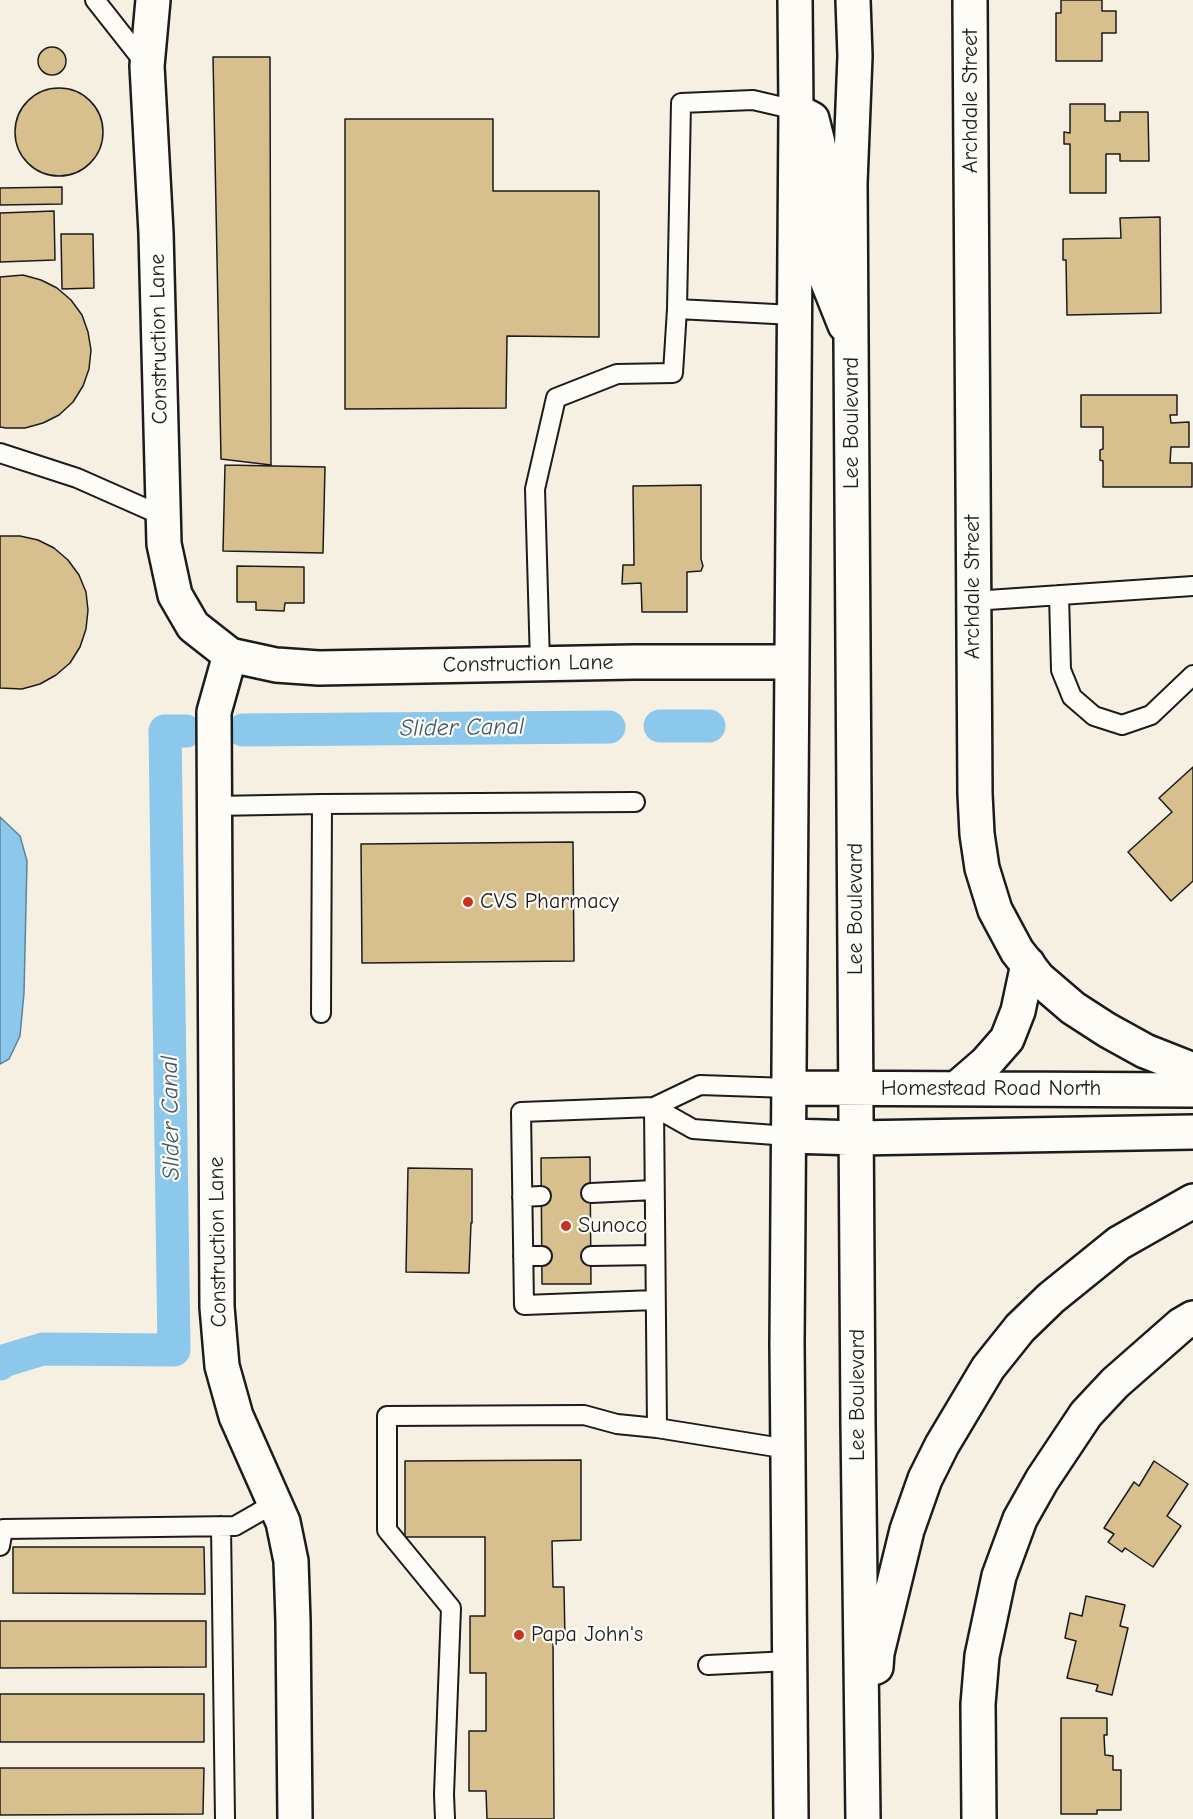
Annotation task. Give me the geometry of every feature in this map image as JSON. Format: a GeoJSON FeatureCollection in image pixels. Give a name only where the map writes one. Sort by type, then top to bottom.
{"type":"FeatureCollection","features":[{"type":"Feature","properties":{"kind":"main road","name":"Construction Lane"},"geometry":{"type":"LineString","coordinates":[[153,0],[147,66],[156,233],[164,544],[175,596],[193,626],[230,655],[276,665],[319,668],[540,663],[791,662]]}},
{"type":"Feature","properties":{"kind":"main road"},"geometry":{"type":"LineString","coordinates":[[790,1819],[788,1449],[795,0]]}},
{"type":"Feature","properties":{"kind":"main road","name":"Lee Boulevard"},"geometry":{"type":"LineString","coordinates":[[853,0],[855,56],[850,183],[863,1813]]}},
{"type":"Feature","properties":{"kind":"main road","name":"Archdale Street"},"geometry":{"type":"LineString","coordinates":[[970,0],[975,794],[978,845],[982,868],[995,910],[1017,951],[1038,978],[1073,1008],[1107,1030],[1145,1051],[1193,1070]]}},
{"type":"Feature","properties":{"kind":"main road"},"geometry":{"type":"LineString","coordinates":[[796,110],[812,119],[818,143],[823,173],[825,275],[852,340]]}},
{"type":"Feature","properties":{"kind":"main road","name":"Construction Lane"},"geometry":{"type":"LineString","coordinates":[[230,655],[214,712],[217,1295],[222,1366],[236,1416],[283,1522],[291,1561],[295,1819]]}},
{"type":"Feature","properties":{"kind":"main road"},"geometry":{"type":"LineString","coordinates":[[956,1089],[986,1063],[1008,1039],[1018,1011],[1028,964]]}},
{"type":"Feature","properties":{"kind":"main road","name":"Homestead Road North"},"geometry":{"type":"LineString","coordinates":[[789,1088],[1193,1090]]}},
{"type":"Feature","properties":{"kind":"main road","name":"Homestead Road North"},"geometry":{"type":"LineString","coordinates":[[789,1136],[857,1138],[1193,1132]]}},
{"type":"Feature","properties":{"kind":"main road"},"geometry":{"type":"LineString","coordinates":[[863,1813],[877,1653],[907,1530],[925,1479],[942,1445],[988,1368],[1020,1328],[1043,1305],[1119,1243],[1193,1201]]}},
{"type":"Feature","properties":{"kind":"main road"},"geometry":{"type":"LineString","coordinates":[[979,1819],[978,1704],[982,1656],[999,1576],[1020,1519],[1042,1480],[1086,1414],[1115,1383],[1193,1318]]}},
{"type":"Feature","properties":{"kind":"lane"},"geometry":{"type":"LineString","coordinates":[[95,0],[147,66]]}},
{"type":"Feature","properties":{"kind":"lane"},"geometry":{"type":"LineString","coordinates":[[540,663],[535,489],[556,398],[616,374],[673,373],[677,309],[681,103],[753,100],[796,110]]}},
{"type":"Feature","properties":{"kind":"lane"},"geometry":{"type":"LineString","coordinates":[[677,309],[794,315]]}},
{"type":"Feature","properties":{"kind":"lane"},"geometry":{"type":"LineString","coordinates":[[0,453],[76,478],[163,516]]}},
{"type":"Feature","properties":{"kind":"lane"},"geometry":{"type":"LineString","coordinates":[[973,601],[1193,586]]}},
{"type":"Feature","properties":{"kind":"lane"},"geometry":{"type":"LineString","coordinates":[[1059,595],[1061,670],[1072,697],[1094,716],[1122,725],[1151,715],[1193,675]]}},
{"type":"Feature","properties":{"kind":"lane"},"geometry":{"type":"LineString","coordinates":[[215,806],[635,802]]}},
{"type":"Feature","properties":{"kind":"lane"},"geometry":{"type":"LineString","coordinates":[[321,1013],[322,804]]}},
{"type":"Feature","properties":{"kind":"lane"},"geometry":{"type":"LineString","coordinates":[[655,1300],[524,1305],[521,1112],[654,1107],[700,1085],[789,1088]]}},
{"type":"Feature","properties":{"kind":"lane"},"geometry":{"type":"LineString","coordinates":[[654,1107],[693,1129],[789,1136]]}},
{"type":"Feature","properties":{"kind":"lane"},"geometry":{"type":"LineString","coordinates":[[654,1107],[657,1428]]}},
{"type":"Feature","properties":{"kind":"lane"},"geometry":{"type":"LineString","coordinates":[[591,1193],[654,1190]]}},
{"type":"Feature","properties":{"kind":"lane"},"geometry":{"type":"LineString","coordinates":[[522,1197],[541,1196]]}},
{"type":"Feature","properties":{"kind":"lane"},"geometry":{"type":"LineString","coordinates":[[591,1256],[655,1255]]}},
{"type":"Feature","properties":{"kind":"lane"},"geometry":{"type":"LineString","coordinates":[[523,1256],[542,1256]]}},
{"type":"Feature","properties":{"kind":"lane"},"geometry":{"type":"LineString","coordinates":[[445,1819],[451,1608],[387,1530],[387,1416],[584,1415],[618,1424],[788,1449]]}},
{"type":"Feature","properties":{"kind":"lane"},"geometry":{"type":"LineString","coordinates":[[0,1546],[3,1529],[235,1526],[275,1503]]}},
{"type":"Feature","properties":{"kind":"lane"},"geometry":{"type":"LineString","coordinates":[[221,1526],[225,1819]]}},
{"type":"Feature","properties":{"kind":"lane"},"geometry":{"type":"LineString","coordinates":[[708,1665],[789,1661]]}},
{"type":"Feature","properties":{"kind":"water"},"geometry":{"type":"Polygon","coordinates":[[[0,817],[20,836],[27,861],[24,993],[20,1036],[9,1059],[0,1064],[0,817]]]}},
{"type":"Feature","properties":{"kind":"building"},"geometry":{"type":"Polygon","coordinates":[[[1061,0],[1102,0],[1102,11],[1116,11],[1116,33],[1102,33],[1102,61],[1056,61],[1056,13],[1061,13],[1061,0]]]}},
{"type":"Feature","properties":{"kind":"building"},"geometry":{"type":"Polygon","coordinates":[[[52,47],[62,51],[66,61],[62,71],[52,75],[42,71],[38,61],[42,51],[52,47]]]}},
{"type":"Feature","properties":{"kind":"building"},"geometry":{"type":"Polygon","coordinates":[[[213,57],[270,57],[271,465],[221,459],[213,57]]]}},
{"type":"Feature","properties":{"kind":"building"},"geometry":{"type":"Polygon","coordinates":[[[59,88],[84,95],[96,107],[103,132],[96,157],[84,169],[59,176],[34,169],[22,157],[15,132],[22,107],[34,95],[59,88]]]}},
{"type":"Feature","properties":{"kind":"building"},"geometry":{"type":"Polygon","coordinates":[[[1070,104],[1105,104],[1105,121],[1120,121],[1120,112],[1148,112],[1149,161],[1120,161],[1120,154],[1106,154],[1106,193],[1070,193],[1070,144],[1064,144],[1064,132],[1070,133],[1070,104]]]}},
{"type":"Feature","properties":{"kind":"building"},"geometry":{"type":"Polygon","coordinates":[[[345,119],[493,119],[493,191],[599,191],[599,337],[507,336],[506,408],[345,409],[345,119]]]}},
{"type":"Feature","properties":{"kind":"building"},"geometry":{"type":"Polygon","coordinates":[[[62,187],[62,204],[0,205],[0,188],[62,187]]]}},
{"type":"Feature","properties":{"kind":"building"},"geometry":{"type":"Polygon","coordinates":[[[54,211],[55,260],[0,262],[0,213],[54,211]]]}},
{"type":"Feature","properties":{"kind":"building"},"geometry":{"type":"Polygon","coordinates":[[[1160,217],[1161,313],[1067,315],[1066,260],[1063,260],[1063,239],[1121,238],[1120,218],[1160,217]]]}},
{"type":"Feature","properties":{"kind":"building"},"geometry":{"type":"Polygon","coordinates":[[[61,234],[93,234],[94,288],[62,289],[61,234]]]}},
{"type":"Feature","properties":{"kind":"building"},"geometry":{"type":"Polygon","coordinates":[[[23,275],[57,288],[71,300],[82,315],[91,350],[89,369],[83,386],[73,402],[59,415],[25,428],[6,428],[0,427],[0,277],[23,275]]]}},
{"type":"Feature","properties":{"kind":"building"},"geometry":{"type":"Polygon","coordinates":[[[1081,395],[1177,395],[1177,415],[1170,415],[1171,423],[1189,422],[1189,447],[1171,447],[1170,463],[1192,463],[1192,487],[1103,487],[1103,461],[1100,460],[1100,450],[1103,449],[1103,427],[1081,427],[1081,395]]]}},
{"type":"Feature","properties":{"kind":"building"},"geometry":{"type":"Polygon","coordinates":[[[225,465],[325,467],[323,553],[223,551],[225,465]]]}},
{"type":"Feature","properties":{"kind":"building"},"geometry":{"type":"Polygon","coordinates":[[[701,485],[701,559],[703,566],[701,571],[687,572],[687,612],[642,612],[641,583],[622,584],[623,565],[634,565],[633,486],[701,485]]]}},
{"type":"Feature","properties":{"kind":"building"},"geometry":{"type":"Polygon","coordinates":[[[0,536],[20,536],[38,540],[54,548],[68,560],[79,575],[86,592],[88,610],[86,629],[80,647],[70,663],[56,675],[40,684],[22,689],[0,688],[0,536]]]}},
{"type":"Feature","properties":{"kind":"building"},"geometry":{"type":"Polygon","coordinates":[[[237,566],[304,567],[304,603],[285,603],[284,611],[256,610],[256,602],[237,602],[237,566]]]}},
{"type":"Feature","properties":{"kind":"building"},"geometry":{"type":"Polygon","coordinates":[[[1193,767],[1193,881],[1171,901],[1128,852],[1172,812],[1159,798],[1193,767]]]}},
{"type":"Feature","properties":{"kind":"building","name":"CVS Pharmacy"},"geometry":{"type":"Polygon","coordinates":[[[573,842],[574,961],[362,963],[361,844],[573,842]]]}},
{"type":"Feature","properties":{"kind":"building","name":"Sunoco"},"geometry":{"type":"Polygon","coordinates":[[[590,1157],[591,1284],[542,1284],[541,1158],[590,1157]]]}},
{"type":"Feature","properties":{"kind":"building"},"geometry":{"type":"Polygon","coordinates":[[[408,1168],[472,1169],[469,1273],[406,1272],[408,1168]]]}},
{"type":"Feature","properties":{"kind":"building"},"geometry":{"type":"Polygon","coordinates":[[[581,1460],[581,1540],[552,1541],[553,1587],[564,1587],[565,1640],[553,1640],[554,1819],[487,1819],[486,1791],[469,1791],[469,1731],[486,1731],[486,1673],[470,1673],[470,1616],[485,1616],[485,1537],[405,1537],[405,1461],[581,1460]]]}},
{"type":"Feature","properties":{"kind":"building"},"geometry":{"type":"Polygon","coordinates":[[[1154,1461],[1188,1484],[1167,1516],[1181,1526],[1153,1567],[1125,1548],[1122,1552],[1108,1542],[1114,1534],[1104,1528],[1134,1482],[1139,1486],[1154,1461]]]}},
{"type":"Feature","properties":{"kind":"building"},"geometry":{"type":"Polygon","coordinates":[[[13,1547],[204,1547],[205,1594],[13,1593],[13,1547]]]}},
{"type":"Feature","properties":{"kind":"building"},"geometry":{"type":"Polygon","coordinates":[[[1086,1596],[1125,1605],[1120,1626],[1128,1628],[1112,1695],[1096,1691],[1098,1685],[1067,1678],[1076,1641],[1065,1638],[1070,1613],[1082,1616],[1086,1596]]]}},
{"type":"Feature","properties":{"kind":"building"},"geometry":{"type":"Polygon","coordinates":[[[0,1621],[206,1621],[206,1667],[0,1668],[0,1621]]]}},
{"type":"Feature","properties":{"kind":"building"},"geometry":{"type":"Polygon","coordinates":[[[0,1694],[204,1694],[204,1742],[0,1742],[0,1694]]]}},
{"type":"Feature","properties":{"kind":"building"},"geometry":{"type":"Polygon","coordinates":[[[1061,1718],[1107,1718],[1107,1735],[1104,1735],[1105,1755],[1113,1756],[1113,1770],[1121,1770],[1121,1810],[1097,1810],[1097,1814],[1061,1814],[1061,1718]]]}},
{"type":"Feature","properties":{"kind":"building"},"geometry":{"type":"Polygon","coordinates":[[[0,1768],[204,1768],[203,1814],[0,1815],[0,1768]]]}},
{"type":"Feature","properties":{"kind":"waterway","name":"Slider Canal"},"geometry":{"type":"LineString","coordinates":[[660,726],[709,726]]}},
{"type":"Feature","properties":{"kind":"waterway","name":"Slider Canal"},"geometry":{"type":"LineString","coordinates":[[243,730],[609,727]]}},
{"type":"Feature","properties":{"kind":"waterway","name":"Slider Canal"},"geometry":{"type":"LineString","coordinates":[[0,1364],[3,1361],[43,1349],[174,1350],[165,731],[186,731]]}},
{"type":"Feature","properties":{"kind":"place","name":"CVS Pharmacy"},"geometry":{"type":"Point","coordinates":[468,902]}},
{"type":"Feature","properties":{"kind":"place","name":"Sunoco"},"geometry":{"type":"Point","coordinates":[566,1226]}},
{"type":"Feature","properties":{"kind":"place","name":"Papa John's"},"geometry":{"type":"Point","coordinates":[519,1635]}}]}
